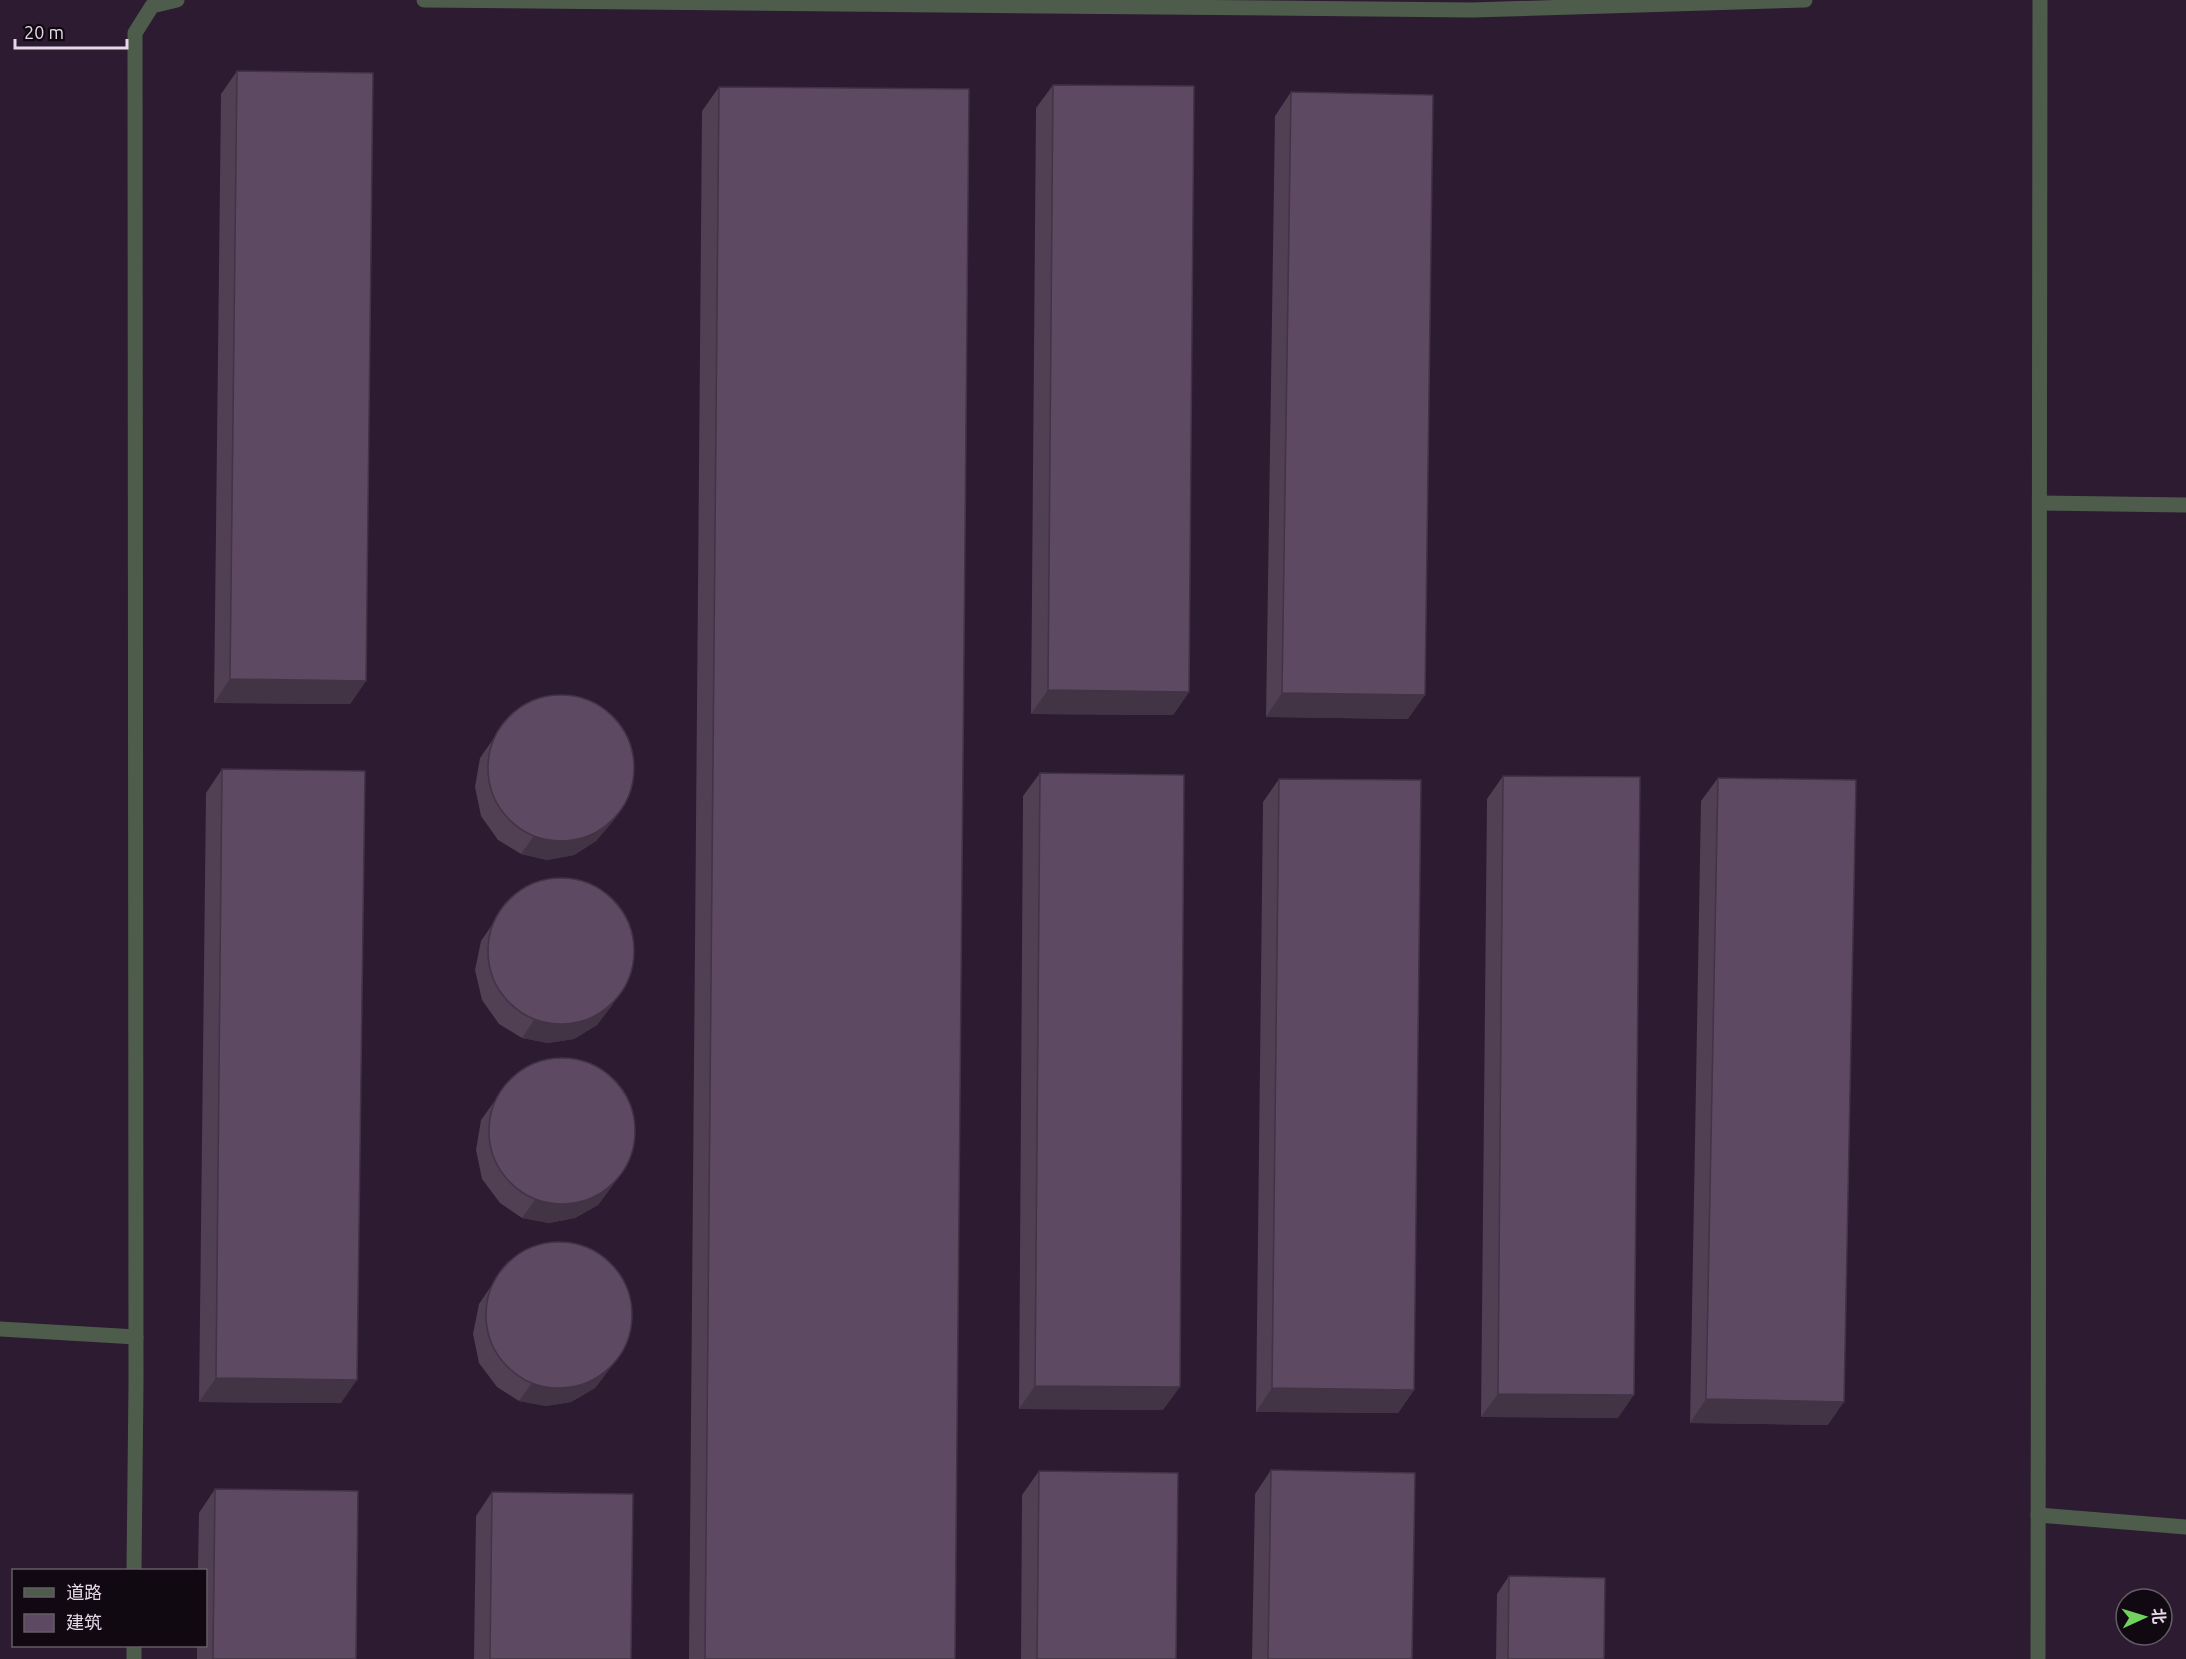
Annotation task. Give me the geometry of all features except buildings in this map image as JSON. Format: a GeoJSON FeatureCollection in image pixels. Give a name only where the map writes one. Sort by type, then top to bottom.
{"type":"FeatureCollection","features":[{"type":"Feature","properties":{"kind":"street"},"geometry":{"type":"LineString","coordinates":[[134,1569],[136,1337],[135,33],[152,6],[177,0]]}},
{"type":"Feature","properties":{"kind":"street"},"geometry":{"type":"LineString","coordinates":[[424,0],[1472,10],[1805,0]]}},
{"type":"Feature","properties":{"kind":"street"},"geometry":{"type":"LineString","coordinates":[[2038,1659],[2040,0]]}},
{"type":"Feature","properties":{"kind":"street"},"geometry":{"type":"LineString","coordinates":[[2040,503],[2186,505]]}},
{"type":"Feature","properties":{"kind":"street"},"geometry":{"type":"LineString","coordinates":[[0,1329],[136,1337]]}},
{"type":"Feature","properties":{"kind":"street"},"geometry":{"type":"LineString","coordinates":[[2038,1515],[2186,1527]]}}]}
